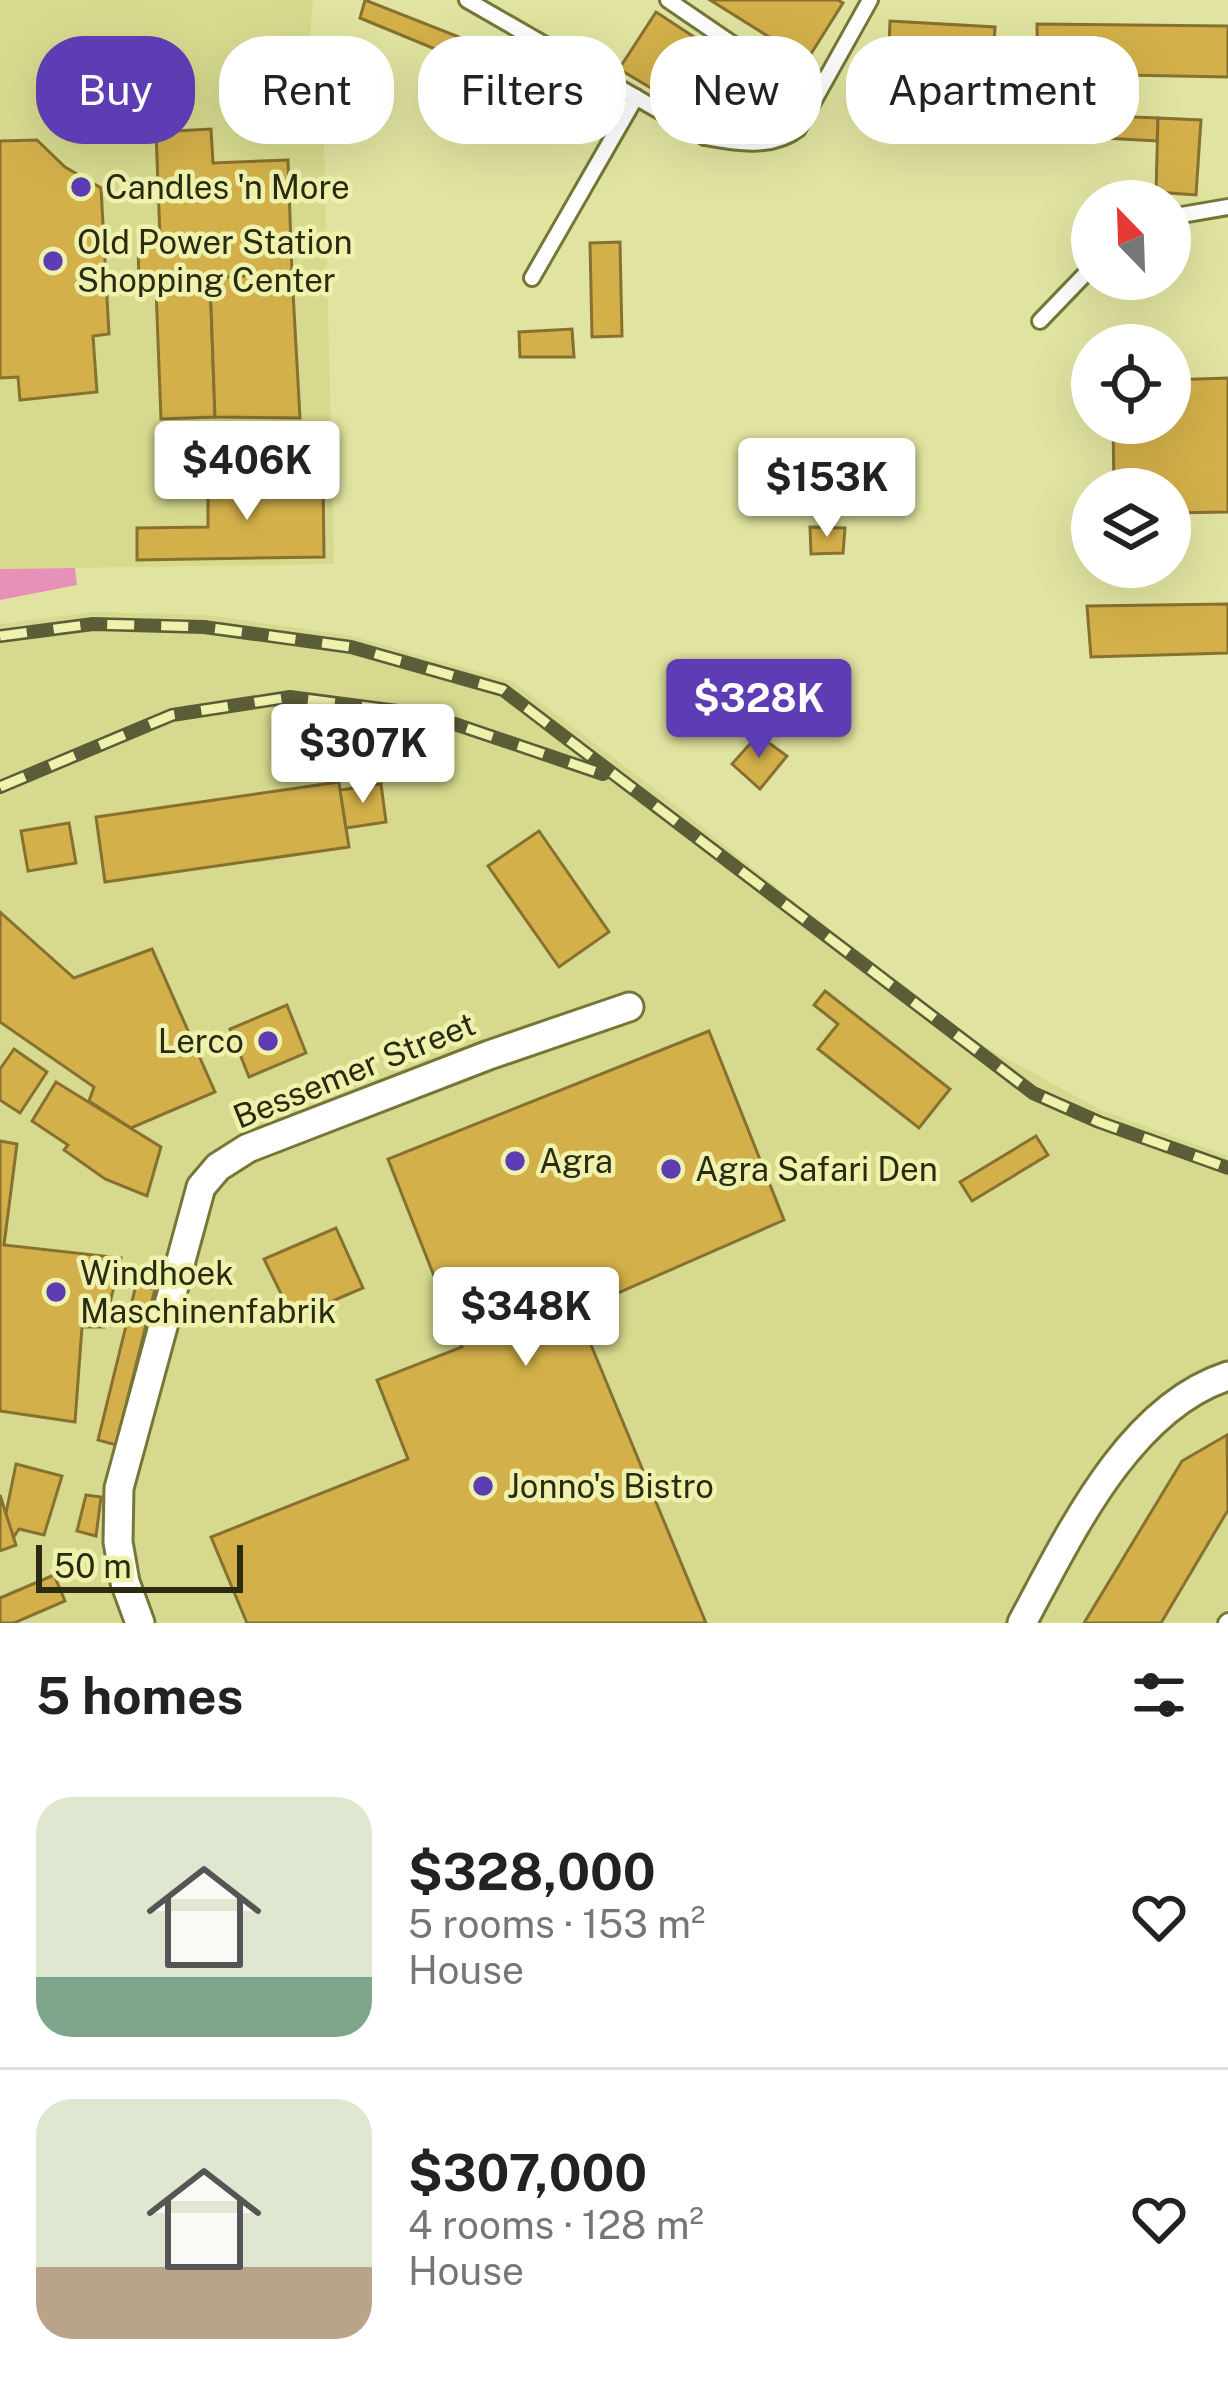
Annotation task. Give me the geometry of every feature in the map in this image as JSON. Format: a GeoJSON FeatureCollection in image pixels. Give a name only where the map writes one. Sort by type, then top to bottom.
{"type":"FeatureCollection","features":[{"type":"Feature","properties":{"kind":"street","name":"Bessemer Street"},"geometry":{"type":"LineString","coordinates":[[140,1623],[125,1582],[118,1542],[119,1488],[201,1186],[218,1167],[248,1148],[629,1007]]}},
{"type":"Feature","properties":{"kind":"street"},"geometry":{"type":"LineString","coordinates":[[1022,1623],[1132,1441],[1164,1410],[1208,1382],[1228,1376]]}},
{"type":"Feature","properties":{"kind":"lane"},"geometry":{"type":"LineString","coordinates":[[467,0],[650,105]]}},
{"type":"Feature","properties":{"kind":"lane"},"geometry":{"type":"LineString","coordinates":[[668,0],[721,36]]}},
{"type":"Feature","properties":{"kind":"lane"},"geometry":{"type":"LineString","coordinates":[[822,86],[870,0]]}},
{"type":"Feature","properties":{"kind":"lane"},"geometry":{"type":"LineString","coordinates":[[532,278],[636,97]]}},
{"type":"Feature","properties":{"kind":"lane"},"geometry":{"type":"LineString","coordinates":[[1191,214],[1228,206]]}},
{"type":"Feature","properties":{"kind":"lane"},"geometry":{"type":"LineString","coordinates":[[1040,321],[1071,289]]}},
{"type":"Feature","properties":{"kind":"shaded area"},"geometry":{"type":"Polygon","coordinates":[[[0,0],[313,0],[310,36],[219,36],[219,144],[324,144],[334,564],[0,569],[0,0]]]}},
{"type":"Feature","properties":{"kind":"shaded area"},"geometry":{"type":"Polygon","coordinates":[[[75,568],[77,585],[0,600],[0,569],[75,568]]]}},
{"type":"Feature","properties":{"kind":"shaded area"},"geometry":{"type":"Polygon","coordinates":[[[95,612],[207,615],[352,636],[512,681],[660,793],[949,1027],[1101,1110],[1228,1156],[1228,1623],[0,1623],[0,624],[95,612]]]}},
{"type":"Feature","properties":{"kind":"building"},"geometry":{"type":"Polygon","coordinates":[[[365,0],[456,36],[418,36],[418,42],[360,18],[365,0]]]}},
{"type":"Feature","properties":{"kind":"building"},"geometry":{"type":"Polygon","coordinates":[[[710,0],[843,3],[822,36],[767,36],[710,0]]]}},
{"type":"Feature","properties":{"kind":"building"},"geometry":{"type":"Polygon","coordinates":[[[656,12],[693,36],[650,36],[650,87],[626,73],[626,58],[656,12]]]}},
{"type":"Feature","properties":{"kind":"building"},"geometry":{"type":"Polygon","coordinates":[[[890,21],[995,27],[994,36],[889,36],[890,21]]]}},
{"type":"Feature","properties":{"kind":"building"},"geometry":{"type":"Polygon","coordinates":[[[1037,24],[1228,26],[1228,77],[1139,75],[1139,36],[1037,36],[1037,24]]]}},
{"type":"Feature","properties":{"kind":"building"},"geometry":{"type":"Polygon","coordinates":[[[1139,117],[1158,118],[1157,141],[1139,140],[1139,117]]]}},
{"type":"Feature","properties":{"kind":"building"},"geometry":{"type":"Polygon","coordinates":[[[1158,118],[1201,120],[1196,195],[1191,195],[1191,180],[1156,180],[1158,118]]]}},
{"type":"Feature","properties":{"kind":"building"},"geometry":{"type":"Polygon","coordinates":[[[211,129],[213,163],[288,160],[292,274],[210,278],[215,417],[161,419],[156,289],[139,290],[138,239],[160,238],[156,144],[195,144],[195,130],[211,129]]]}},
{"type":"Feature","properties":{"kind":"building","name":"Old Power Station Shopping Center"},"geometry":{"type":"Polygon","coordinates":[[[36,140],[65,167],[101,188],[109,334],[93,336],[97,392],[20,400],[18,377],[0,378],[0,141],[36,140]]]}},
{"type":"Feature","properties":{"kind":"building"},"geometry":{"type":"Polygon","coordinates":[[[620,242],[622,336],[592,337],[590,243],[620,242]]]}},
{"type":"Feature","properties":{"kind":"building"},"geometry":{"type":"Polygon","coordinates":[[[292,274],[300,418],[215,417],[210,278],[292,274]]]}},
{"type":"Feature","properties":{"kind":"building"},"geometry":{"type":"Polygon","coordinates":[[[572,329],[574,357],[520,357],[519,332],[572,329]]]}},
{"type":"Feature","properties":{"kind":"building"},"geometry":{"type":"Polygon","coordinates":[[[1228,378],[1228,512],[1191,513],[1191,468],[1114,468],[1113,444],[1191,444],[1191,379],[1228,378]]]}},
{"type":"Feature","properties":{"kind":"building"},"geometry":{"type":"Polygon","coordinates":[[[323,477],[324,557],[137,560],[137,528],[208,527],[208,479],[323,477]]]}},
{"type":"Feature","properties":{"kind":"building"},"geometry":{"type":"Polygon","coordinates":[[[810,527],[845,528],[843,553],[811,554],[810,527]]]}},
{"type":"Feature","properties":{"kind":"building"},"geometry":{"type":"Polygon","coordinates":[[[1228,604],[1228,653],[1091,657],[1087,606],[1228,604]]]}},
{"type":"Feature","properties":{"kind":"building"},"geometry":{"type":"Polygon","coordinates":[[[758,735],[787,756],[760,789],[732,764],[758,735]]]}},
{"type":"Feature","properties":{"kind":"building"},"geometry":{"type":"Polygon","coordinates":[[[339,782],[349,847],[105,882],[96,817],[339,782]]]}},
{"type":"Feature","properties":{"kind":"building"},"geometry":{"type":"Polygon","coordinates":[[[381,784],[386,822],[346,828],[340,790],[381,784]]]}},
{"type":"Feature","properties":{"kind":"building"},"geometry":{"type":"Polygon","coordinates":[[[69,823],[76,863],[28,871],[21,831],[69,823]]]}},
{"type":"Feature","properties":{"kind":"building"},"geometry":{"type":"Polygon","coordinates":[[[539,831],[609,932],[559,967],[488,866],[539,831]]]}},
{"type":"Feature","properties":{"kind":"building"},"geometry":{"type":"Polygon","coordinates":[[[0,912],[74,978],[152,949],[215,1092],[131,1128],[89,1101],[94,1087],[0,1022],[0,912]]]}},
{"type":"Feature","properties":{"kind":"building"},"geometry":{"type":"Polygon","coordinates":[[[825,991],[950,1089],[919,1128],[818,1049],[838,1024],[814,1005],[825,991]]]}},
{"type":"Feature","properties":{"kind":"building","name":"Lerco"},"geometry":{"type":"Polygon","coordinates":[[[287,1005],[306,1053],[249,1077],[230,1029],[287,1005]]]}},
{"type":"Feature","properties":{"kind":"building"},"geometry":{"type":"Polygon","coordinates":[[[709,1031],[784,1220],[577,1311],[706,1623],[247,1623],[211,1537],[408,1459],[377,1380],[462,1347],[388,1159],[709,1031]]]}},
{"type":"Feature","properties":{"kind":"building"},"geometry":{"type":"Polygon","coordinates":[[[14,1049],[47,1072],[20,1113],[0,1100],[0,1069],[14,1049]]]}},
{"type":"Feature","properties":{"kind":"building"},"geometry":{"type":"Polygon","coordinates":[[[56,1082],[161,1147],[147,1196],[105,1179],[64,1150],[68,1145],[32,1121],[56,1082]]]}},
{"type":"Feature","properties":{"kind":"building"},"geometry":{"type":"Polygon","coordinates":[[[1036,1136],[1048,1155],[972,1201],[960,1182],[1036,1136]]]}},
{"type":"Feature","properties":{"kind":"building","name":"Windhoek Maschinenfabrik"},"geometry":{"type":"Polygon","coordinates":[[[0,1141],[17,1144],[4,1245],[121,1258],[104,1327],[82,1327],[75,1422],[0,1411],[0,1141]]]}},
{"type":"Feature","properties":{"kind":"building"},"geometry":{"type":"Polygon","coordinates":[[[336,1228],[363,1288],[293,1318],[264,1259],[336,1228]]]}},
{"type":"Feature","properties":{"kind":"building"},"geometry":{"type":"Polygon","coordinates":[[[136,1285],[155,1289],[116,1445],[98,1440],[136,1285]]]}},
{"type":"Feature","properties":{"kind":"building"},"geometry":{"type":"Polygon","coordinates":[[[1227,1435],[1228,1510],[1161,1623],[1084,1623],[1182,1461],[1227,1435]]]}},
{"type":"Feature","properties":{"kind":"building"},"geometry":{"type":"Polygon","coordinates":[[[16,1464],[62,1476],[44,1535],[19,1529],[13,1538],[2,1533],[16,1464]]]}},
{"type":"Feature","properties":{"kind":"building"},"geometry":{"type":"Polygon","coordinates":[[[0,1495],[16,1545],[0,1551],[0,1495]]]}},
{"type":"Feature","properties":{"kind":"building"},"geometry":{"type":"Polygon","coordinates":[[[86,1495],[101,1497],[96,1536],[77,1531],[86,1495]]]}},
{"type":"Feature","properties":{"kind":"building"},"geometry":{"type":"Polygon","coordinates":[[[54,1575],[65,1601],[14,1623],[0,1623],[0,1598],[54,1575]]]}},
{"type":"Feature","properties":{"kind":"railway"},"geometry":{"type":"LineString","coordinates":[[0,636],[93,624],[204,627],[351,647],[503,690],[1033,1093],[1228,1168]]}},
{"type":"Feature","properties":{"kind":"railway"},"geometry":{"type":"LineString","coordinates":[[0,787],[172,715],[290,697],[428,715],[603,774]]}},
{"type":"Feature","properties":{"kind":"place","name":"Candles 'n More"},"geometry":{"type":"Point","coordinates":[81,187]}},
{"type":"Feature","properties":{"kind":"place","name":"Old Power Station Shopping Center"},"geometry":{"type":"Point","coordinates":[53,261]}},
{"type":"Feature","properties":{"kind":"place","name":"Lerco"},"geometry":{"type":"Point","coordinates":[268,1041]}},
{"type":"Feature","properties":{"kind":"place","name":"Agra"},"geometry":{"type":"Point","coordinates":[515,1161]}},
{"type":"Feature","properties":{"kind":"place","name":"Agra Safari Den"},"geometry":{"type":"Point","coordinates":[671,1169]}},
{"type":"Feature","properties":{"kind":"place","name":"Windhoek Maschinenfabrik"},"geometry":{"type":"Point","coordinates":[56,1292]}},
{"type":"Feature","properties":{"kind":"place","name":"Jonno's Bistro"},"geometry":{"type":"Point","coordinates":[483,1486]}}]}
